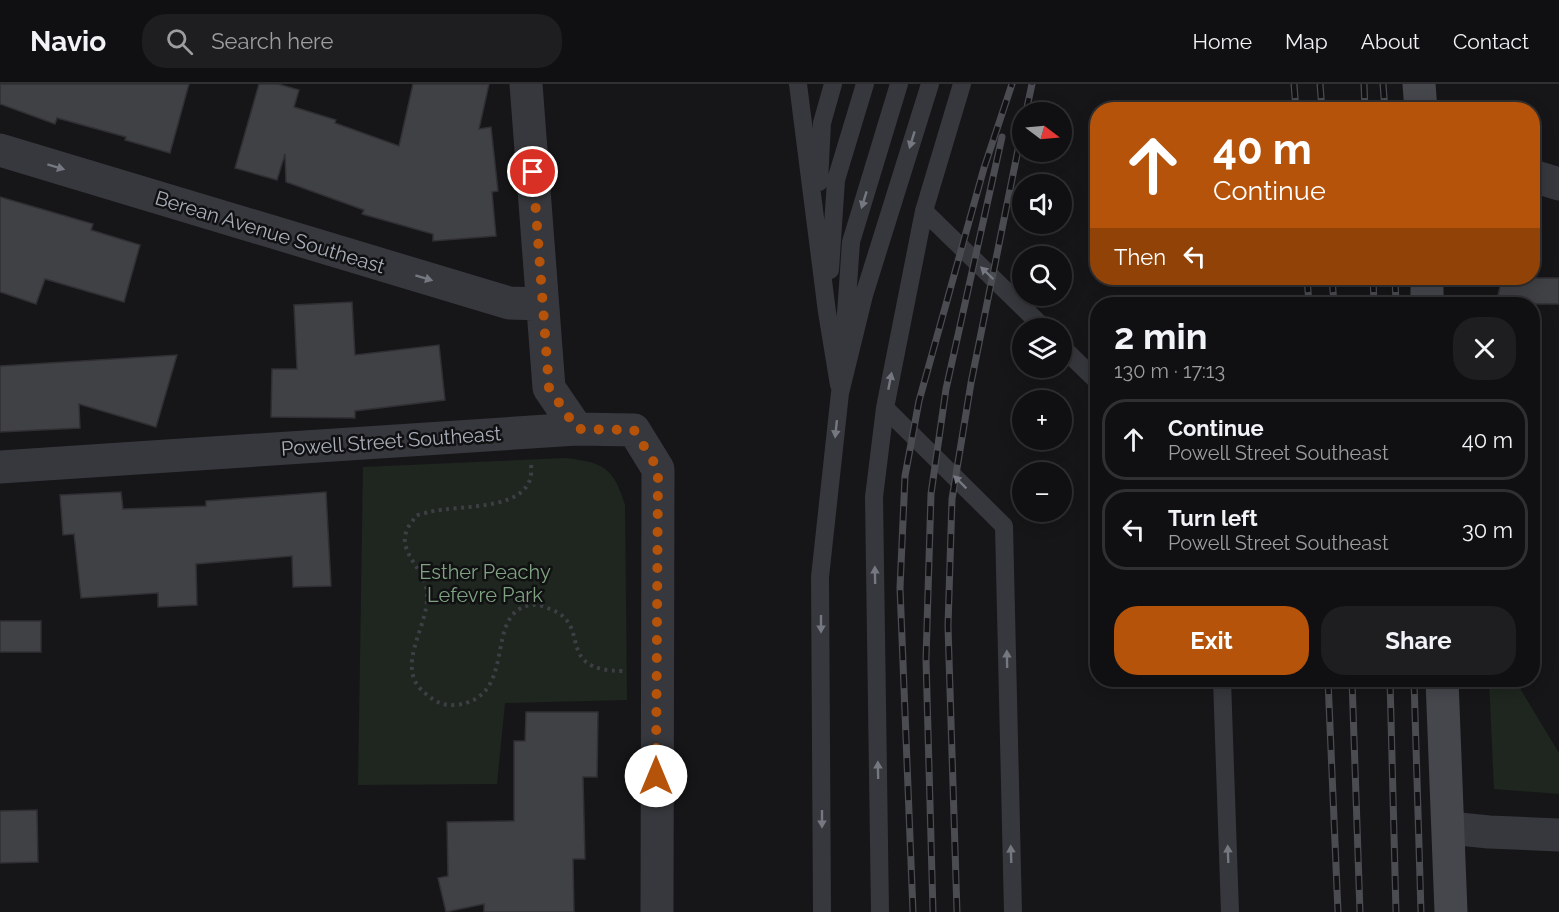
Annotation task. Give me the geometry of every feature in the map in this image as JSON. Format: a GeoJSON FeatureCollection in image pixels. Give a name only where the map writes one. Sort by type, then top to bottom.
{"type":"FeatureCollection","features":[{"type":"Feature","properties":{"kind":"main road"},"geometry":{"type":"LineString","coordinates":[[1419,84],[1420,102]]}},
{"type":"Feature","properties":{"kind":"main road"},"geometry":{"type":"LineString","coordinates":[[1442,687],[1451,912]]}},
{"type":"Feature","properties":{"kind":"street"},"geometry":{"type":"LineString","coordinates":[[526,84],[549,388],[577,429]]}},
{"type":"Feature","properties":{"kind":"street","name":"Berean Avenue Southeast"},"geometry":{"type":"LineString","coordinates":[[0,150],[509,303],[542,304]]}},
{"type":"Feature","properties":{"kind":"street"},"geometry":{"type":"LineString","coordinates":[[1540,178],[1559,184]]}},
{"type":"Feature","properties":{"kind":"street","name":"Powell Street Southeast"},"geometry":{"type":"LineString","coordinates":[[0,466],[577,429],[634,430],[658,469],[657,912]]}},
{"type":"Feature","properties":{"kind":"street"},"geometry":{"type":"LineString","coordinates":[[1449,828],[1559,835]]}},
{"type":"Feature","properties":{"kind":"lane"},"geometry":{"type":"LineString","coordinates":[[817,233],[822,123],[833,84]]}},
{"type":"Feature","properties":{"kind":"lane"},"geometry":{"type":"LineString","coordinates":[[827,312],[836,180],[865,84]]}},
{"type":"Feature","properties":{"kind":"lane"},"geometry":{"type":"LineString","coordinates":[[822,912],[820,577],[840,393],[851,242],[899,84]]}},
{"type":"Feature","properties":{"kind":"lane"},"geometry":{"type":"LineString","coordinates":[[840,393],[864,295],[930,84]]}},
{"type":"Feature","properties":{"kind":"lane"},"geometry":{"type":"LineString","coordinates":[[880,912],[874,497],[885,408],[924,211],[962,84]]}},
{"type":"Feature","properties":{"kind":"lane"},"geometry":{"type":"LineString","coordinates":[[801,85],[808,162],[840,393]]}},
{"type":"Feature","properties":{"kind":"lane"},"geometry":{"type":"LineString","coordinates":[[924,211],[1034,318]]}},
{"type":"Feature","properties":{"kind":"lane"},"geometry":{"type":"LineString","coordinates":[[1072,356],[1090,374]]}},
{"type":"Feature","properties":{"kind":"lane"},"geometry":{"type":"LineString","coordinates":[[885,408],[1004,526],[1013,912]]}},
{"type":"Feature","properties":{"kind":"lane"},"geometry":{"type":"LineString","coordinates":[[1222,687],[1230,912]]}},
{"type":"Feature","properties":{"kind":"path"},"geometry":{"type":"LineString","coordinates":[[530,456],[532,474],[527,488],[512,499],[489,505],[442,509],[416,516],[405,531],[405,549],[423,576],[428,604],[414,649],[411,665],[413,678],[421,690],[438,703],[452,706],[470,703],[484,694],[494,679],[500,645],[508,621],[517,611],[532,605],[561,613],[569,621],[578,654],[595,669],[633,671]]}},
{"type":"Feature","properties":{"kind":"green space","name":"Esther Peachy Lefevre Park"},"geometry":{"type":"Polygon","coordinates":[[[565,458],[589,462],[605,469],[616,483],[625,505],[627,700],[505,703],[497,784],[358,785],[363,467],[565,458]]]}},
{"type":"Feature","properties":{"kind":"green space"},"geometry":{"type":"Polygon","coordinates":[[[1489,687],[1519,687],[1559,753],[1559,794],[1494,789],[1489,687]]]}},
{"type":"Feature","properties":{"kind":"building"},"geometry":{"type":"Polygon","coordinates":[[[0,84],[189,84],[170,153],[125,140],[126,137],[57,118],[55,124],[0,104],[0,84]]]}},
{"type":"Feature","properties":{"kind":"building"},"geometry":{"type":"Polygon","coordinates":[[[259,84],[278,84],[299,90],[294,107],[336,120],[335,123],[399,146],[413,84],[489,84],[479,129],[491,127],[498,191],[492,192],[496,236],[433,241],[433,234],[362,214],[364,210],[286,182],[285,154],[277,180],[235,168],[259,84]]]}},
{"type":"Feature","properties":{"kind":"building"},"geometry":{"type":"Polygon","coordinates":[[[0,197],[93,224],[91,230],[140,245],[124,302],[45,279],[36,304],[0,292],[0,197]]]}},
{"type":"Feature","properties":{"kind":"building"},"geometry":{"type":"Polygon","coordinates":[[[1540,278],[1559,278],[1559,304],[1540,304],[1540,297],[1498,297],[1500,285],[1540,285],[1540,278]]]}},
{"type":"Feature","properties":{"kind":"building"},"geometry":{"type":"Polygon","coordinates":[[[352,302],[355,355],[439,345],[445,400],[355,411],[355,418],[271,417],[272,369],[297,369],[294,305],[352,302]]]}},
{"type":"Feature","properties":{"kind":"building"},"geometry":{"type":"Polygon","coordinates":[[[177,355],[156,427],[79,404],[80,428],[0,432],[0,366],[177,355]]]}},
{"type":"Feature","properties":{"kind":"building"},"geometry":{"type":"Polygon","coordinates":[[[121,492],[123,509],[206,506],[206,501],[326,492],[331,586],[293,587],[292,556],[196,564],[197,605],[158,607],[158,593],[81,598],[74,534],[63,535],[60,495],[121,492]]]}},
{"type":"Feature","properties":{"kind":"building"},"geometry":{"type":"Polygon","coordinates":[[[0,621],[41,621],[41,652],[0,652],[0,621]]]}},
{"type":"Feature","properties":{"kind":"building"},"geometry":{"type":"Polygon","coordinates":[[[526,712],[598,712],[597,777],[583,777],[585,859],[573,859],[574,912],[484,912],[484,904],[446,912],[438,878],[448,876],[447,822],[514,821],[514,741],[525,741],[526,712]]]}},
{"type":"Feature","properties":{"kind":"building"},"geometry":{"type":"Polygon","coordinates":[[[37,810],[38,862],[0,863],[0,811],[37,810]]]}},
{"type":"Feature","properties":{"kind":"railway"},"geometry":{"type":"LineString","coordinates":[[913,912],[900,588],[905,476],[919,401],[984,168],[1012,84]]}},
{"type":"Feature","properties":{"kind":"railway"},"geometry":{"type":"LineString","coordinates":[[1028,102],[1032,84]]}},
{"type":"Feature","properties":{"kind":"railway"},"geometry":{"type":"LineString","coordinates":[[1294,84],[1295,102]]}},
{"type":"Feature","properties":{"kind":"railway"},"geometry":{"type":"LineString","coordinates":[[1320,84],[1321,102]]}},
{"type":"Feature","properties":{"kind":"railway"},"geometry":{"type":"LineString","coordinates":[[1364,84],[1365,102]]}},
{"type":"Feature","properties":{"kind":"railway"},"geometry":{"type":"LineString","coordinates":[[1383,84],[1384,102]]}},
{"type":"Feature","properties":{"kind":"railway"},"geometry":{"type":"LineString","coordinates":[[933,912],[926,659],[931,494],[946,389],[1002,137]]}},
{"type":"Feature","properties":{"kind":"railway"},"geometry":{"type":"LineString","coordinates":[[957,912],[948,626],[952,499],[971,383],[1016,162]]}},
{"type":"Feature","properties":{"kind":"railway"},"geometry":{"type":"LineString","coordinates":[[1308,285],[1308,297]]}},
{"type":"Feature","properties":{"kind":"railway"},"geometry":{"type":"LineString","coordinates":[[1333,285],[1333,297]]}},
{"type":"Feature","properties":{"kind":"railway"},"geometry":{"type":"LineString","coordinates":[[1373,285],[1374,297]]}},
{"type":"Feature","properties":{"kind":"railway"},"geometry":{"type":"LineString","coordinates":[[1395,285],[1396,297]]}},
{"type":"Feature","properties":{"kind":"railway"},"geometry":{"type":"LineString","coordinates":[[1328,687],[1338,912]]}},
{"type":"Feature","properties":{"kind":"railway"},"geometry":{"type":"LineString","coordinates":[[1352,687],[1360,912]]}},
{"type":"Feature","properties":{"kind":"railway"},"geometry":{"type":"LineString","coordinates":[[1390,687],[1396,912]]}},
{"type":"Feature","properties":{"kind":"railway"},"geometry":{"type":"LineString","coordinates":[[1414,687],[1421,912]]}},
{"type":"Feature","properties":{"kind":"route"},"geometry":{"type":"LineString","coordinates":[[533,172],[549,388],[577,429],[634,430],[658,469],[656,776]]}}]}
